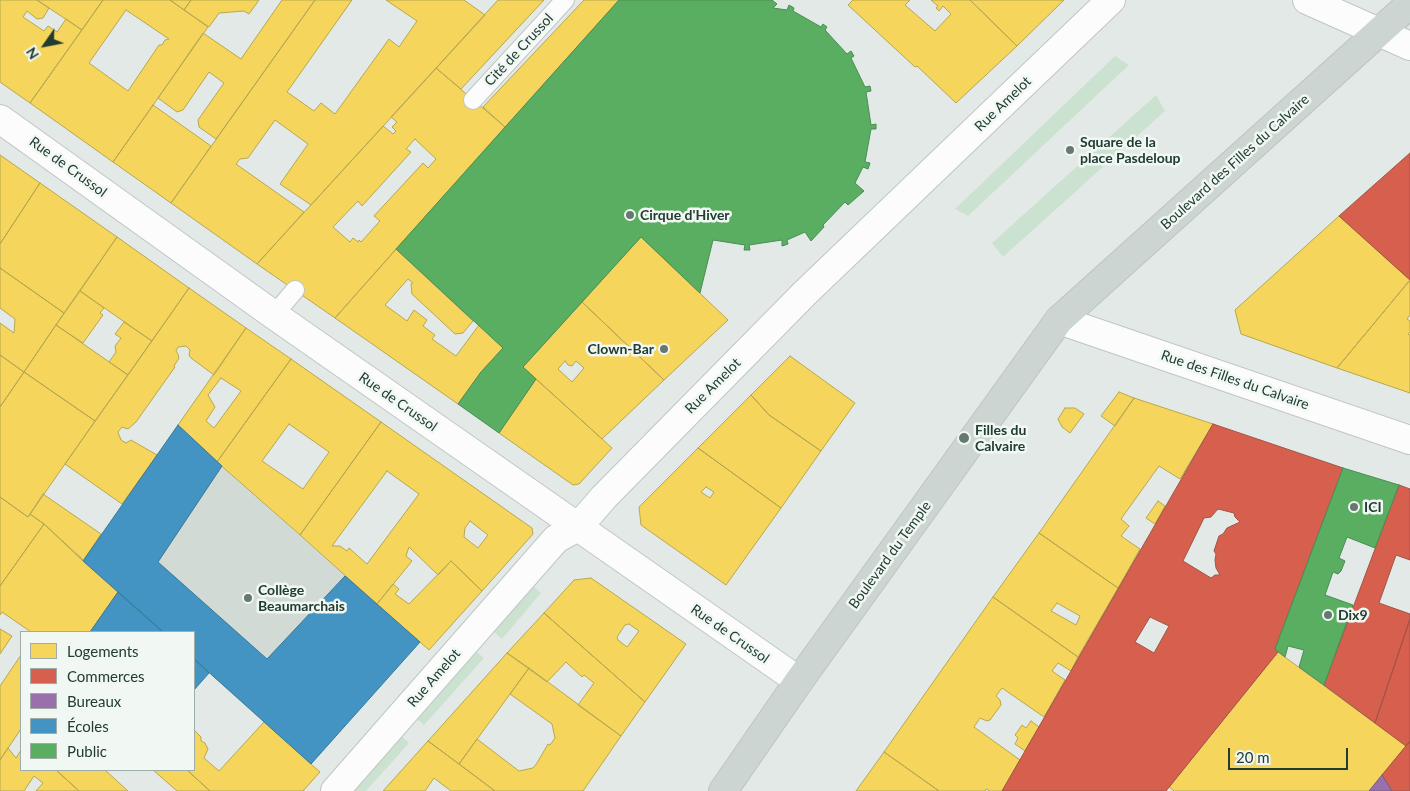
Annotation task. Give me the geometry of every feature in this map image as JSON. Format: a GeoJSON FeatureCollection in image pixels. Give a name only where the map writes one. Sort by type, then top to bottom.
{"type":"FeatureCollection","features":[{"type":"Feature","properties":{"kind":"main road","name":"Boulevard des Filles du Calvaire"},"geometry":{"type":"LineString","coordinates":[[1059,320],[1410,4]]}},
{"type":"Feature","properties":{"kind":"main road","name":"Boulevard du Temple"},"geometry":{"type":"LineString","coordinates":[[723,791],[799,681],[1059,320]]}},
{"type":"Feature","properties":{"kind":"street","name":"Rue Amelot"},"geometry":{"type":"LineString","coordinates":[[335,791],[556,539],[578,527],[604,497],[805,293],[1111,0]]}},
{"type":"Feature","properties":{"kind":"street"},"geometry":{"type":"LineString","coordinates":[[1307,0],[1410,46]]}},
{"type":"Feature","properties":{"kind":"street","name":"Rue de Crussol"},"geometry":{"type":"LineString","coordinates":[[0,119],[274,315],[799,681]]}},
{"type":"Feature","properties":{"kind":"street","name":"Rue des Filles du Calvaire"},"geometry":{"type":"LineString","coordinates":[[1059,320],[1410,440]]}},
{"type":"Feature","properties":{"kind":"lane","name":"Cité de Crussol"},"geometry":{"type":"LineString","coordinates":[[473,100],[565,0]]}},
{"type":"Feature","properties":{"kind":"lane"},"geometry":{"type":"LineString","coordinates":[[274,315],[295,290]]}},
{"type":"Feature","properties":{"kind":"shaded area","name":"Collège Beaumarchais"},"geometry":{"type":"Polygon","coordinates":[[[178,425],[204,451],[420,642],[311,764],[195,660],[195,631],[162,631],[83,561],[178,425]]]}},
{"type":"Feature","properties":{"kind":"green space"},"geometry":{"type":"Polygon","coordinates":[[[1115,56],[1129,65],[968,216],[955,209],[1115,56]]]}},
{"type":"Feature","properties":{"kind":"green space"},"geometry":{"type":"Polygon","coordinates":[[[1156,95],[1165,111],[1003,257],[992,243],[1156,95]]]}},
{"type":"Feature","properties":{"kind":"green space"},"geometry":{"type":"Polygon","coordinates":[[[531,584],[541,593],[502,639],[491,629],[531,584]]]}},
{"type":"Feature","properties":{"kind":"green space"},"geometry":{"type":"Polygon","coordinates":[[[473,649],[484,658],[424,725],[414,717],[473,649]]]}},
{"type":"Feature","properties":{"kind":"green space"},"geometry":{"type":"Polygon","coordinates":[[[398,733],[409,743],[366,791],[346,791],[398,733]]]}},
{"type":"Feature","properties":{"kind":"building: Logements"},"geometry":{"type":"Polygon","coordinates":[[[0,0],[37,0],[49,8],[43,18],[37,19],[27,11],[23,17],[44,31],[48,26],[57,32],[66,19],[82,30],[30,103],[0,82],[0,0]]]}},
{"type":"Feature","properties":{"kind":"building: Logements"},"geometry":{"type":"Polygon","coordinates":[[[37,0],[103,0],[82,30],[37,0]]]}},
{"type":"Feature","properties":{"kind":"building: Logements"},"geometry":{"type":"Polygon","coordinates":[[[103,0],[170,0],[208,27],[113,162],[30,103],[103,0]],[[126,10],[89,63],[128,91],[159,45],[162,45],[165,40],[169,39],[126,10]]]}},
{"type":"Feature","properties":{"kind":"building: Logements"},"geometry":{"type":"Polygon","coordinates":[[[170,0],[191,0],[184,10],[170,0]]]}},
{"type":"Feature","properties":{"kind":"building: Logements"},"geometry":{"type":"Polygon","coordinates":[[[191,0],[259,0],[249,14],[244,11],[219,13],[209,27],[184,10],[191,0]]]}},
{"type":"Feature","properties":{"kind":"building: Logements"},"geometry":{"type":"Polygon","coordinates":[[[282,0],[315,0],[216,139],[199,127],[198,120],[224,83],[209,72],[183,110],[177,112],[158,98],[203,33],[241,59],[282,0]]]}},
{"type":"Feature","properties":{"kind":"building: Logements"},"geometry":{"type":"Polygon","coordinates":[[[315,0],[352,0],[287,92],[314,111],[321,103],[335,114],[389,39],[399,47],[417,21],[386,0],[464,0],[485,15],[311,205],[280,184],[308,144],[275,120],[248,158],[240,159],[236,164],[304,212],[257,264],[171,203],[315,0]]]}},
{"type":"Feature","properties":{"kind":"building: Logements"},"geometry":{"type":"Polygon","coordinates":[[[498,0],[544,0],[461,89],[436,68],[498,0]]]}},
{"type":"Feature","properties":{"kind":"building: Logements"},"geometry":{"type":"Polygon","coordinates":[[[584,0],[619,0],[505,127],[483,107],[584,0]]]}},
{"type":"Feature","properties":{"kind":"building: Logements"},"geometry":{"type":"Polygon","coordinates":[[[853,0],[910,0],[905,5],[935,31],[951,14],[943,6],[939,11],[936,8],[938,6],[931,0],[970,0],[1017,46],[956,103],[848,5],[853,0]]]}},
{"type":"Feature","properties":{"kind":"building: Logements"},"geometry":{"type":"Polygon","coordinates":[[[970,0],[1064,0],[1017,46],[970,0]]]}},
{"type":"Feature","properties":{"kind":"building: Logements"},"geometry":{"type":"Polygon","coordinates":[[[436,68],[505,127],[335,318],[257,264],[383,126],[393,134],[396,131],[392,127],[397,122],[391,117],[436,68]],[[415,139],[406,149],[411,152],[362,206],[358,201],[333,227],[350,242],[353,238],[361,242],[380,221],[374,216],[423,163],[428,168],[436,159],[415,139]]]}},
{"type":"Feature","properties":{"kind":"building: Logements"},"geometry":{"type":"Polygon","coordinates":[[[153,105],[211,146],[171,203],[113,162],[153,105]]]}},
{"type":"Feature","properties":{"kind":"building: Logements"},"geometry":{"type":"Polygon","coordinates":[[[0,155],[40,183],[0,244],[0,155]]]}},
{"type":"Feature","properties":{"kind":"building: Logements"},"geometry":{"type":"Polygon","coordinates":[[[40,183],[117,237],[64,313],[0,268],[0,244],[40,183]]]}},
{"type":"Feature","properties":{"kind":"building: Logements"},"geometry":{"type":"Polygon","coordinates":[[[1339,216],[1410,280],[1337,368],[1241,334],[1235,310],[1339,216]]]}},
{"type":"Feature","properties":{"kind":"building: Logements"},"geometry":{"type":"Polygon","coordinates":[[[117,237],[189,288],[152,341],[80,291],[117,237]]]}},
{"type":"Feature","properties":{"kind":"building: Logements"},"geometry":{"type":"Polygon","coordinates":[[[641,237],[728,320],[664,380],[582,302],[641,237]]]}},
{"type":"Feature","properties":{"kind":"building: Logements"},"geometry":{"type":"Polygon","coordinates":[[[396,249],[473,321],[463,333],[455,334],[412,294],[411,284],[413,283],[408,279],[385,305],[407,321],[414,310],[427,320],[423,326],[435,335],[432,339],[456,356],[479,325],[503,348],[481,372],[458,404],[335,318],[396,249]]]}},
{"type":"Feature","properties":{"kind":"building: Logements"},"geometry":{"type":"Polygon","coordinates":[[[0,268],[64,313],[24,372],[0,355],[0,323],[14,333],[15,319],[0,308],[0,268]]]}},
{"type":"Feature","properties":{"kind":"building: Logements"},"geometry":{"type":"Polygon","coordinates":[[[1410,280],[1410,315],[1407,319],[1410,321],[1410,332],[1408,334],[1410,335],[1410,393],[1337,368],[1410,280]]]}},
{"type":"Feature","properties":{"kind":"building: Logements"},"geometry":{"type":"Polygon","coordinates":[[[189,288],[246,328],[214,375],[191,358],[189,355],[190,350],[186,346],[178,347],[176,351],[179,358],[175,367],[136,422],[128,429],[122,427],[118,432],[121,440],[126,443],[131,440],[157,455],[122,504],[65,464],[189,288]]]}},
{"type":"Feature","properties":{"kind":"building: Logements"},"geometry":{"type":"Polygon","coordinates":[[[80,291],[104,308],[100,313],[103,315],[83,343],[56,325],[80,291]]]}},
{"type":"Feature","properties":{"kind":"building: Logements"},"geometry":{"type":"Polygon","coordinates":[[[582,302],[664,380],[602,439],[523,367],[582,302]],[[565,361],[558,369],[572,382],[584,368],[576,361],[572,366],[568,365],[565,361]]]}},
{"type":"Feature","properties":{"kind":"building: Logements"},"geometry":{"type":"Polygon","coordinates":[[[124,322],[152,341],[128,375],[109,362],[116,352],[115,346],[121,338],[115,334],[124,322]]]}},
{"type":"Feature","properties":{"kind":"building: Logements"},"geometry":{"type":"Polygon","coordinates":[[[56,325],[128,375],[95,421],[24,372],[56,325]]]}},
{"type":"Feature","properties":{"kind":"building: Logements"},"geometry":{"type":"Polygon","coordinates":[[[246,328],[291,359],[217,462],[178,425],[246,328]],[[221,378],[208,395],[215,407],[206,421],[214,428],[241,391],[221,378]]]}},
{"type":"Feature","properties":{"kind":"building: Logements"},"geometry":{"type":"Polygon","coordinates":[[[0,355],[24,372],[0,407],[0,355]]]}},
{"type":"Feature","properties":{"kind":"building: Logements"},"geometry":{"type":"Polygon","coordinates":[[[790,356],[855,403],[821,451],[769,415],[751,395],[790,356]]]}},
{"type":"Feature","properties":{"kind":"building: Logements"},"geometry":{"type":"Polygon","coordinates":[[[291,359],[381,422],[300,535],[217,462],[291,359]],[[289,424],[262,461],[303,489],[329,452],[289,424]]]}},
{"type":"Feature","properties":{"kind":"building: Logements"},"geometry":{"type":"Polygon","coordinates":[[[24,372],[95,421],[28,517],[0,497],[0,407],[24,372]]]}},
{"type":"Feature","properties":{"kind":"building: Logements"},"geometry":{"type":"Polygon","coordinates":[[[536,379],[612,448],[579,484],[573,485],[499,433],[536,379]]]}},
{"type":"Feature","properties":{"kind":"building: Logements"},"geometry":{"type":"Polygon","coordinates":[[[1119,392],[1134,398],[1115,426],[1101,416],[1119,392]]]}},
{"type":"Feature","properties":{"kind":"building: Logements"},"geometry":{"type":"Polygon","coordinates":[[[751,395],[769,415],[821,451],[781,508],[698,448],[751,395]]]}},
{"type":"Feature","properties":{"kind":"building: Logements"},"geometry":{"type":"Polygon","coordinates":[[[1134,398],[1213,424],[1180,479],[1159,466],[1121,519],[1129,526],[1121,536],[1140,549],[1118,588],[1039,533],[1134,398]]]}},
{"type":"Feature","properties":{"kind":"building: Logements"},"geometry":{"type":"Polygon","coordinates":[[[1065,408],[1075,408],[1084,414],[1070,433],[1062,427],[1058,419],[1065,408]]]}},
{"type":"Feature","properties":{"kind":"building: Logements"},"geometry":{"type":"Polygon","coordinates":[[[381,422],[532,528],[533,534],[482,591],[451,561],[438,575],[409,547],[406,556],[412,561],[377,604],[300,535],[381,422]],[[387,471],[332,546],[340,546],[347,551],[349,548],[367,564],[419,494],[387,471]],[[470,521],[465,528],[464,537],[478,548],[488,535],[470,521]]]}},
{"type":"Feature","properties":{"kind":"building: Logements"},"geometry":{"type":"Polygon","coordinates":[[[698,448],[781,508],[726,585],[641,525],[639,507],[698,448]],[[706,487],[701,492],[710,498],[714,492],[706,487]]]}},
{"type":"Feature","properties":{"kind":"building: Logements"},"geometry":{"type":"Polygon","coordinates":[[[43,494],[101,534],[83,561],[44,524],[30,514],[43,494]]]}},
{"type":"Feature","properties":{"kind":"building: Logements"},"geometry":{"type":"Polygon","coordinates":[[[0,497],[28,517],[30,514],[44,524],[0,586],[0,497]]]}},
{"type":"Feature","properties":{"kind":"building: Logements"},"geometry":{"type":"Polygon","coordinates":[[[1158,501],[1165,506],[1155,524],[1146,518],[1158,501]]]}},
{"type":"Feature","properties":{"kind":"building: Logements"},"geometry":{"type":"Polygon","coordinates":[[[44,524],[118,592],[91,631],[30,631],[2,612],[0,615],[0,586],[44,524]]]}},
{"type":"Feature","properties":{"kind":"building: Logements"},"geometry":{"type":"Polygon","coordinates":[[[1039,533],[1118,588],[1078,657],[993,597],[1039,533]],[[1057,603],[1051,611],[1076,625],[1080,616],[1057,603]]]}},
{"type":"Feature","properties":{"kind":"building: Logements"},"geometry":{"type":"Polygon","coordinates":[[[451,561],[482,591],[429,650],[377,604],[393,584],[399,589],[395,594],[409,604],[451,561]]]}},
{"type":"Feature","properties":{"kind":"building: Logements"},"geometry":{"type":"Polygon","coordinates":[[[591,578],[686,644],[645,702],[544,613],[574,580],[591,578]],[[629,624],[625,625],[617,637],[618,640],[627,647],[639,631],[629,624]]]}},
{"type":"Feature","properties":{"kind":"building: Logements"},"geometry":{"type":"Polygon","coordinates":[[[993,597],[1078,657],[1071,671],[1058,663],[1052,671],[1065,680],[1044,717],[1002,688],[996,696],[1000,700],[1001,705],[990,720],[987,721],[980,718],[974,727],[1020,760],[1002,791],[986,789],[985,791],[939,791],[884,752],[993,597]]]}},
{"type":"Feature","properties":{"kind":"building: Logements"},"geometry":{"type":"Polygon","coordinates":[[[544,613],[645,702],[621,736],[578,705],[594,683],[584,675],[582,677],[566,662],[547,682],[507,653],[544,613]]]}},
{"type":"Feature","properties":{"kind":"building: Logements"},"geometry":{"type":"Polygon","coordinates":[[[0,629],[12,636],[0,654],[0,629]]]}},
{"type":"Feature","properties":{"kind":"building: Logements"},"geometry":{"type":"Polygon","coordinates":[[[1278,652],[1406,746],[1369,791],[1174,791],[1169,787],[1278,652]]]}},
{"type":"Feature","properties":{"kind":"building: Logements"},"geometry":{"type":"Polygon","coordinates":[[[507,653],[529,668],[459,764],[428,741],[507,653]]]}},
{"type":"Feature","properties":{"kind":"building: Logements"},"geometry":{"type":"Polygon","coordinates":[[[20,656],[20,730],[0,760],[0,686],[20,656]]]}},
{"type":"Feature","properties":{"kind":"building: Logements"},"geometry":{"type":"Polygon","coordinates":[[[529,668],[621,736],[583,791],[495,791],[459,764],[477,739],[519,771],[533,768],[537,763],[548,744],[550,745],[555,738],[552,724],[510,694],[529,668]]]}},
{"type":"Feature","properties":{"kind":"building: Logements"},"geometry":{"type":"Polygon","coordinates":[[[1031,721],[1039,727],[1025,751],[1015,744],[1018,738],[1015,735],[1022,725],[1026,728],[1031,721]]]}},
{"type":"Feature","properties":{"kind":"building: Logements"},"geometry":{"type":"Polygon","coordinates":[[[264,722],[320,772],[303,791],[210,791],[188,771],[195,771],[195,731],[208,749],[204,758],[219,771],[264,722]]]}},
{"type":"Feature","properties":{"kind":"building: Logements"},"geometry":{"type":"Polygon","coordinates":[[[428,741],[495,791],[451,791],[434,778],[425,791],[383,791],[428,741]]]}},
{"type":"Feature","properties":{"kind":"building: Logements"},"geometry":{"type":"Polygon","coordinates":[[[8,748],[16,758],[20,752],[20,771],[57,771],[79,791],[36,791],[43,783],[34,776],[24,791],[0,791],[0,760],[8,748]]]}},
{"type":"Feature","properties":{"kind":"building: Logements"},"geometry":{"type":"Polygon","coordinates":[[[884,752],[939,791],[856,791],[884,752]]]}},
{"type":"Feature","properties":{"kind":"building: Logements"},"geometry":{"type":"Polygon","coordinates":[[[57,771],[106,771],[128,791],[79,791],[57,771]]]}},
{"type":"Feature","properties":{"kind":"building: Logements"},"geometry":{"type":"Polygon","coordinates":[[[154,771],[188,771],[210,791],[177,791],[154,771]]]}},
{"type":"Feature","properties":{"kind":"building: Commerces"},"geometry":{"type":"Polygon","coordinates":[[[1410,153],[1410,280],[1339,216],[1410,153]]]}},
{"type":"Feature","properties":{"kind":"building: Commerces"},"geometry":{"type":"Polygon","coordinates":[[[1213,424],[1343,468],[1275,649],[1278,652],[1166,791],[1002,791],[1213,424]],[[1218,509],[1211,517],[1204,518],[1183,561],[1211,578],[1215,575],[1220,575],[1216,568],[1216,554],[1214,551],[1219,536],[1227,528],[1240,522],[1234,513],[1218,509]],[[1150,617],[1135,642],[1154,653],[1169,626],[1150,617]]]}},
{"type":"Feature","properties":{"kind":"building: Commerces"},"geometry":{"type":"Polygon","coordinates":[[[1399,485],[1410,489],[1410,560],[1396,555],[1379,603],[1410,614],[1410,619],[1375,723],[1324,685],[1399,485]]]}},
{"type":"Feature","properties":{"kind":"building: Commerces"},"geometry":{"type":"Polygon","coordinates":[[[1410,619],[1410,741],[1406,746],[1375,723],[1410,619]]]}},
{"type":"Feature","properties":{"kind":"building: Commerces"},"geometry":{"type":"Polygon","coordinates":[[[1410,741],[1410,791],[1392,791],[1382,775],[1410,741]]]}},
{"type":"Feature","properties":{"kind":"building: Bureaux"},"geometry":{"type":"Polygon","coordinates":[[[1382,775],[1392,791],[1369,791],[1382,775]]]}},
{"type":"Feature","properties":{"kind":"building: Écoles","name":"Collège Beaumarchais"},"geometry":{"type":"Polygon","coordinates":[[[178,425],[222,466],[158,562],[267,659],[345,576],[420,642],[311,764],[195,660],[195,631],[162,631],[83,561],[178,425]]]}},
{"type":"Feature","properties":{"kind":"building: Écoles"},"geometry":{"type":"Polygon","coordinates":[[[118,592],[162,631],[91,631],[118,592]]]}},
{"type":"Feature","properties":{"kind":"building: Écoles"},"geometry":{"type":"Polygon","coordinates":[[[195,660],[209,673],[195,689],[195,660]]]}},
{"type":"Feature","properties":{"kind":"building: Public","name":"Cirque d'Hiver"},"geometry":{"type":"Polygon","coordinates":[[[619,0],[772,0],[777,4],[773,8],[787,10],[789,5],[794,8],[793,11],[821,27],[823,24],[827,27],[825,30],[847,54],[851,51],[854,56],[851,58],[865,87],[870,86],[871,91],[866,92],[871,125],[876,124],[876,129],[871,129],[865,162],[870,163],[868,169],[863,167],[855,183],[864,191],[848,205],[845,202],[811,241],[805,232],[787,240],[788,244],[782,246],[782,240],[749,245],[750,250],[744,250],[745,245],[713,240],[700,293],[641,237],[523,367],[536,379],[499,433],[458,404],[481,372],[503,348],[396,249],[619,0]]]}},
{"type":"Feature","properties":{"kind":"building: Public"},"geometry":{"type":"Polygon","coordinates":[[[1343,468],[1399,485],[1375,548],[1347,537],[1339,558],[1345,561],[1341,571],[1338,574],[1333,572],[1325,595],[1353,605],[1324,685],[1299,667],[1304,650],[1288,646],[1285,657],[1275,649],[1343,468]]]}},
{"type":"Feature","properties":{"kind":"place","name":"Square de la place Pasdeloup"},"geometry":{"type":"Point","coordinates":[1070,150]}},
{"type":"Feature","properties":{"kind":"place","name":"Cirque d'Hiver"},"geometry":{"type":"Point","coordinates":[630,215]}},
{"type":"Feature","properties":{"kind":"place","name":"Clown-Bar"},"geometry":{"type":"Point","coordinates":[664,349]}},
{"type":"Feature","properties":{"kind":"place","name":"Filles du Calvaire"},"geometry":{"type":"Point","coordinates":[964,438]}},
{"type":"Feature","properties":{"kind":"place","name":"ICI"},"geometry":{"type":"Point","coordinates":[1354,507]}},
{"type":"Feature","properties":{"kind":"place","name":"Collège Beaumarchais"},"geometry":{"type":"Point","coordinates":[248,598]}},
{"type":"Feature","properties":{"kind":"place","name":"Dix9"},"geometry":{"type":"Point","coordinates":[1328,615]}}]}
